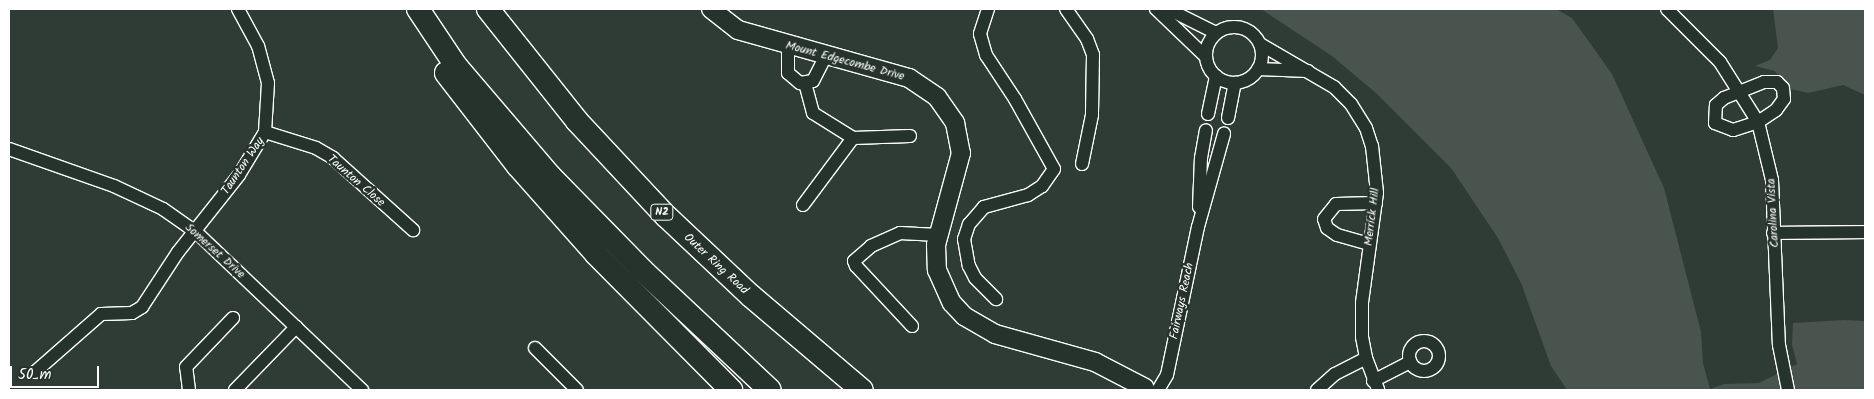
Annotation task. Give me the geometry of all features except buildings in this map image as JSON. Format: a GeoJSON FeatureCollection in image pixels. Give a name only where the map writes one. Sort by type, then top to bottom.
{"type":"FeatureCollection","features":[{"type":"Feature","properties":{"kind":"highway"},"geometry":{"type":"LineString","coordinates":[[413,9],[434,55],[464,101],[518,166],[596,254],[731,390]]}},
{"type":"Feature","properties":{"kind":"highway"},"geometry":{"type":"LineString","coordinates":[[418,9],[456,66],[550,176],[642,270],[770,390]]}},
{"type":"Feature","properties":{"kind":"highway","name":"Outer Ring Road"},"geometry":{"type":"LineString","coordinates":[[488,9],[577,121],[666,216],[751,296],[862,390]]}},
{"type":"Feature","properties":{"kind":"street","name":"Taunton Way"},"geometry":{"type":"LineString","coordinates":[[35,372],[101,314],[132,313],[142,307],[195,231],[239,175],[265,132],[268,83],[258,46],[238,9]]}},
{"type":"Feature","properties":{"kind":"street","name":"Mount Edgecombe Drive"},"geometry":{"type":"LineString","coordinates":[[710,9],[738,30],[909,78],[925,87],[948,108],[960,137],[962,153],[957,178],[938,235],[937,270],[944,289],[964,316],[995,334],[1095,362],[1121,374],[1147,390]]}},
{"type":"Feature","properties":{"kind":"street"},"geometry":{"type":"LineString","coordinates":[[988,9],[980,34],[986,55],[1015,99],[1054,169],[1042,186],[1028,195],[984,207],[969,224],[964,239],[969,266],[975,278],[996,299]]}},
{"type":"Feature","properties":{"kind":"street"},"geometry":{"type":"LineString","coordinates":[[1066,9],[1087,39],[1093,55],[1092,116],[1082,164]]}},
{"type":"Feature","properties":{"kind":"street"},"geometry":{"type":"LineString","coordinates":[[1156,9],[1206,57],[1216,76],[1208,114]]}},
{"type":"Feature","properties":{"kind":"street"},"geometry":{"type":"LineString","coordinates":[[1168,9],[1216,33]]}},
{"type":"Feature","properties":{"kind":"street","name":"Carolina Vista"},"geometry":{"type":"LineString","coordinates":[[1667,9],[1720,62],[1740,90],[1758,122],[1772,180],[1779,345],[1788,390]]}},
{"type":"Feature","properties":{"kind":"street"},"geometry":{"type":"LineString","coordinates":[[1206,57],[1210,40],[1216,33],[1232,26],[1249,30],[1260,44],[1262,61],[1258,69],[1248,79],[1235,83],[1216,76]]}},
{"type":"Feature","properties":{"kind":"street","name":"Merrick Hill"},"geometry":{"type":"LineString","coordinates":[[1260,44],[1310,71],[1345,98],[1366,128],[1376,163],[1376,203],[1362,303],[1366,358],[1376,386]]}},
{"type":"Feature","properties":{"kind":"street"},"geometry":{"type":"LineString","coordinates":[[788,45],[788,73],[794,81],[805,83],[816,77],[826,56]]}},
{"type":"Feature","properties":{"kind":"street"},"geometry":{"type":"LineString","coordinates":[[1258,69],[1310,71]]}},
{"type":"Feature","properties":{"kind":"street"},"geometry":{"type":"LineString","coordinates":[[1773,82],[1783,88],[1782,104],[1758,122],[1734,130],[1715,123],[1716,105],[1740,90],[1773,82]]}},
{"type":"Feature","properties":{"kind":"street"},"geometry":{"type":"LineString","coordinates":[[805,83],[813,113],[853,138],[910,136]]}},
{"type":"Feature","properties":{"kind":"street"},"geometry":{"type":"LineString","coordinates":[[1228,118],[1235,83]]}},
{"type":"Feature","properties":{"kind":"street","name":"Fairways Reach"},"geometry":{"type":"LineString","coordinates":[[1198,227],[1201,158],[1206,130]]}},
{"type":"Feature","properties":{"kind":"street","name":"Taunton Close"},"geometry":{"type":"LineString","coordinates":[[265,132],[316,148],[333,158],[413,230]]}},
{"type":"Feature","properties":{"kind":"street","name":"Fairways Reach"},"geometry":{"type":"LineString","coordinates":[[1147,390],[1167,375],[1198,227],[1224,134]]}},
{"type":"Feature","properties":{"kind":"street"},"geometry":{"type":"LineString","coordinates":[[804,205],[853,138]]}},
{"type":"Feature","properties":{"kind":"street","name":"Somerset Drive"},"geometry":{"type":"LineString","coordinates":[[9,149],[114,186],[163,209],[195,231],[362,390]]}},
{"type":"Feature","properties":{"kind":"street"},"geometry":{"type":"LineString","coordinates":[[1369,244],[1337,235],[1327,228],[1324,219],[1328,210],[1336,204],[1376,203]]}},
{"type":"Feature","properties":{"kind":"street"},"geometry":{"type":"LineString","coordinates":[[1774,233],[1865,232]]}},
{"type":"Feature","properties":{"kind":"street"},"geometry":{"type":"LineString","coordinates":[[912,326],[854,261],[871,246],[900,233],[938,235]]}},
{"type":"Feature","properties":{"kind":"street"},"geometry":{"type":"LineString","coordinates":[[189,390],[186,367],[233,318]]}},
{"type":"Feature","properties":{"kind":"street"},"geometry":{"type":"LineString","coordinates":[[235,390],[296,327]]}},
{"type":"Feature","properties":{"kind":"street"},"geometry":{"type":"LineString","coordinates":[[535,348],[577,390]]}},
{"type":"Feature","properties":{"kind":"street"},"geometry":{"type":"LineString","coordinates":[[1317,390],[1336,374],[1366,358]]}},
{"type":"Feature","properties":{"kind":"street"},"geometry":{"type":"LineString","coordinates":[[1376,386],[1410,362]]}},
{"type":"Feature","properties":{"kind":"shaded area"},"geometry":{"type":"Polygon","coordinates":[[[1261,9],[1556,9],[1572,18],[1612,74],[1664,188],[1701,332],[1703,363],[1710,389],[1724,384],[1759,383],[1797,364],[1792,345],[1793,323],[1844,320],[1865,321],[1865,390],[1567,390],[1551,366],[1521,283],[1498,238],[1451,168],[1376,93],[1332,56],[1261,9]]]}},
{"type":"Feature","properties":{"kind":"shaded area"},"geometry":{"type":"Polygon","coordinates":[[[1773,9],[1865,9],[1865,95],[1843,85],[1808,93],[1787,88],[1775,71],[1755,66],[1770,60],[1778,48],[1773,9]]]}}]}
